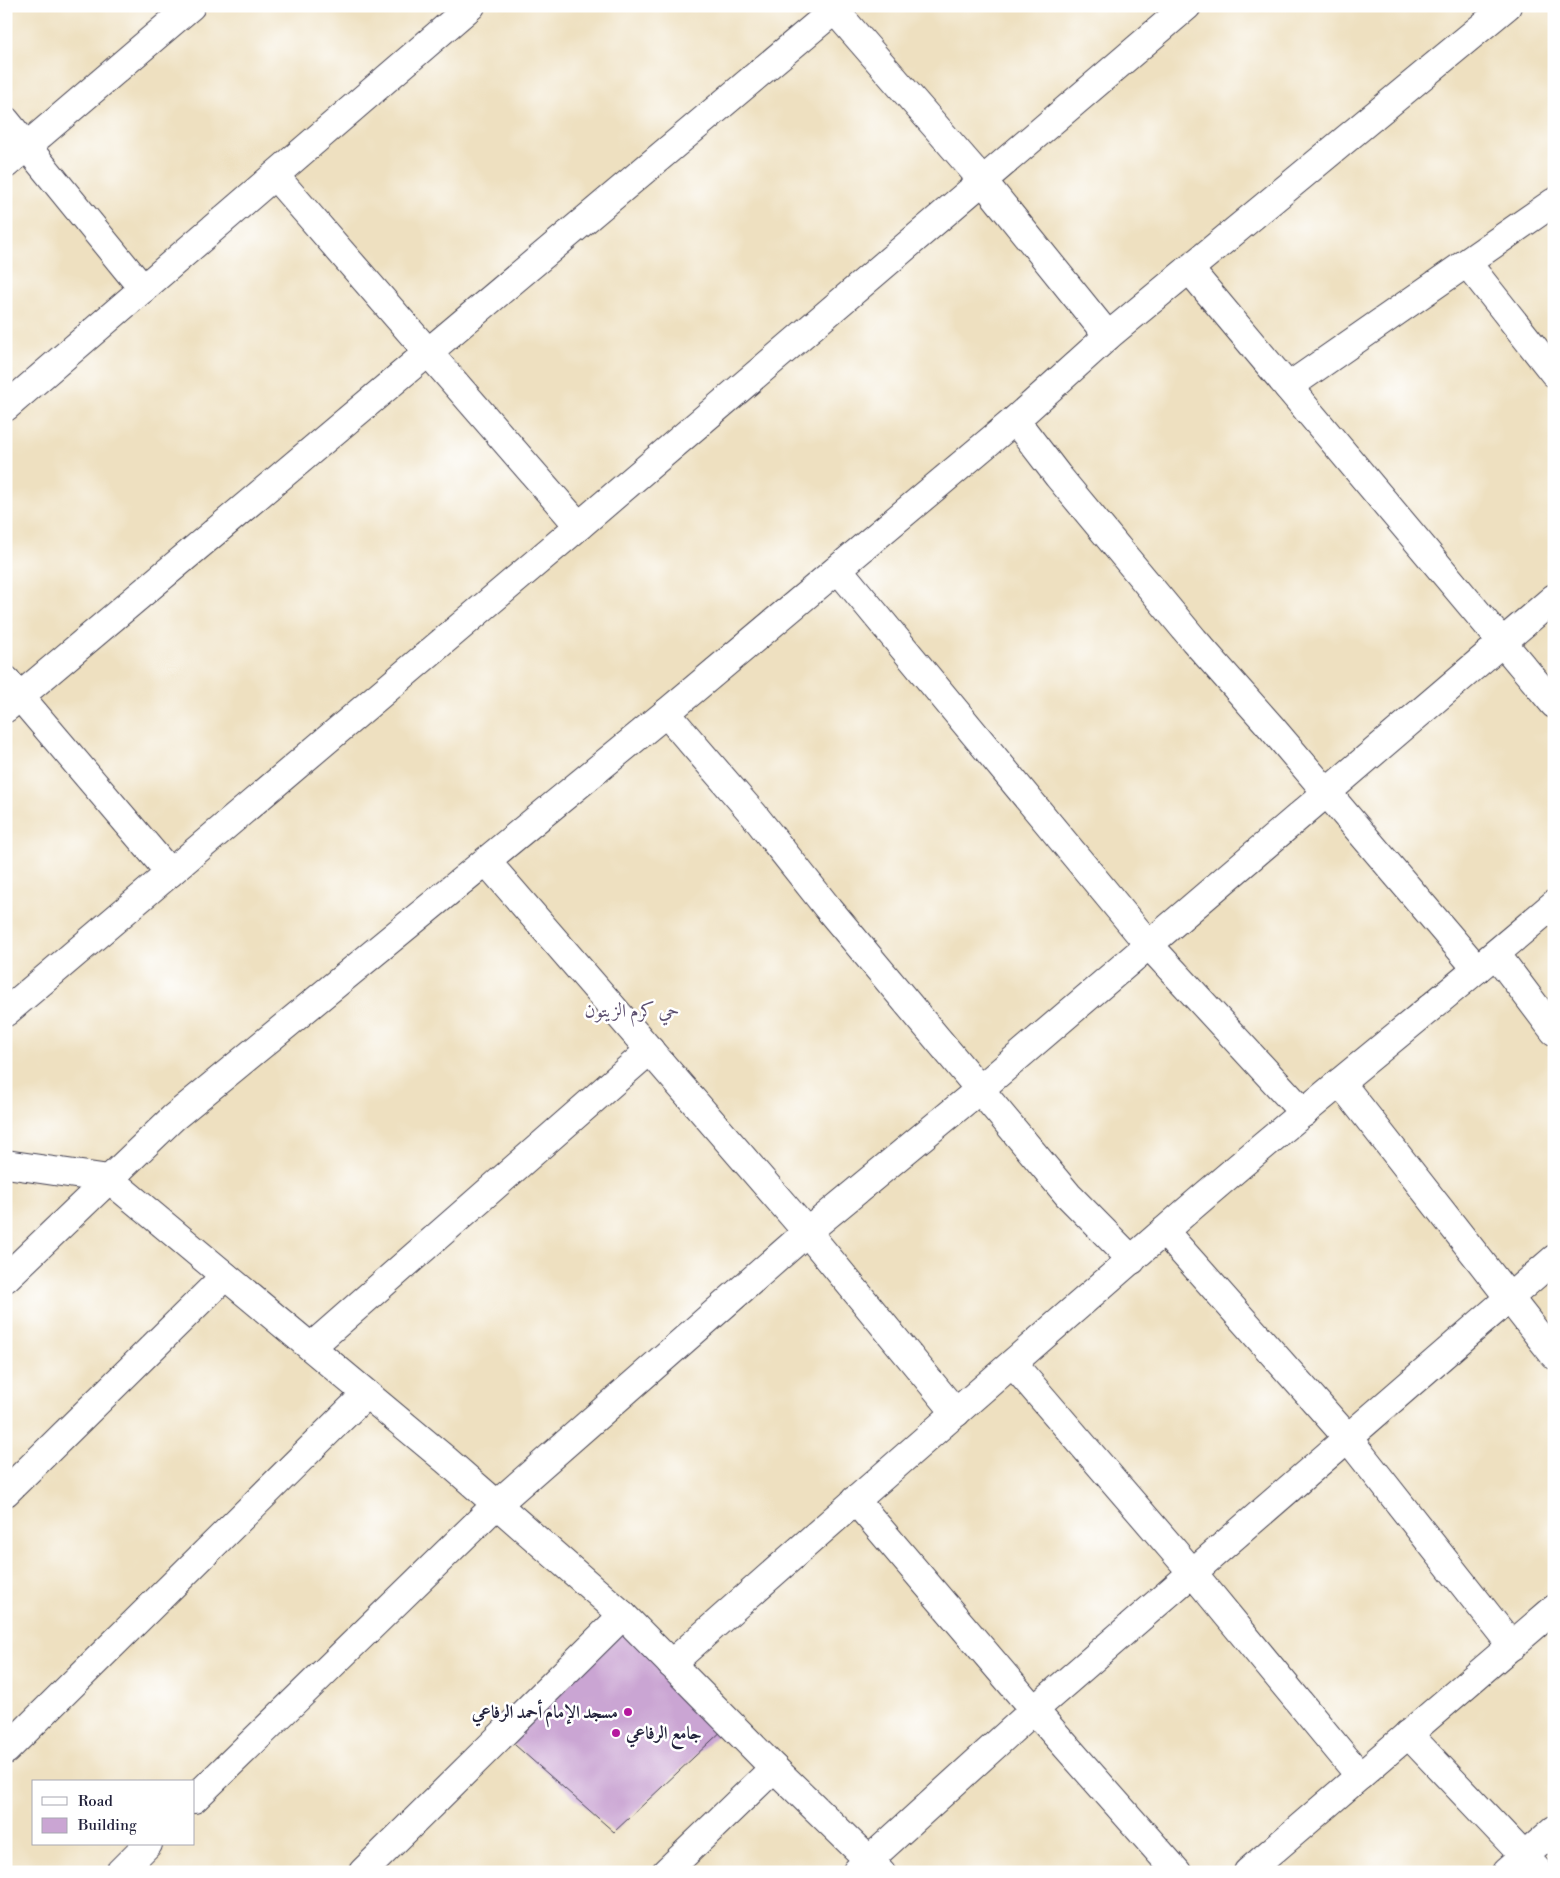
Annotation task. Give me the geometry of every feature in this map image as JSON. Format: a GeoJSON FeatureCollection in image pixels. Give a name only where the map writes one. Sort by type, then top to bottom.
{"type":"FeatureCollection","features":[{"type":"Feature","properties":{"kind":"street"},"geometry":{"type":"LineString","coordinates":[[6,164],[191,6]]}},
{"type":"Feature","properties":{"kind":"street"},"geometry":{"type":"LineString","coordinates":[[6,407],[472,6]]}},
{"type":"Feature","properties":{"kind":"street"},"geometry":{"type":"LineString","coordinates":[[6,1012],[1188,6]]}},
{"type":"Feature","properties":{"kind":"street"},"geometry":{"type":"LineString","coordinates":[[6,1278],[173,1118],[666,713],[1015,420],[1108,336],[1507,6]]}},
{"type":"Feature","properties":{"kind":"street"},"geometry":{"type":"LineString","coordinates":[[170,873],[11,695],[428,352],[835,8],[983,181],[1108,336]]}},
{"type":"Feature","properties":{"kind":"street"},"geometry":{"type":"LineString","coordinates":[[6,120],[143,290]]}},
{"type":"Feature","properties":{"kind":"street"},"geometry":{"type":"LineString","coordinates":[[275,176],[579,526]]}},
{"type":"Feature","properties":{"kind":"street"},"geometry":{"type":"LineString","coordinates":[[1288,387],[1554,202]]}},
{"type":"Feature","properties":{"kind":"street"},"geometry":{"type":"LineString","coordinates":[[1467,263],[1554,373]]}},
{"type":"Feature","properties":{"kind":"street"},"geometry":{"type":"LineString","coordinates":[[1189,269],[1554,704]]}},
{"type":"Feature","properties":{"kind":"street"},"geometry":{"type":"LineString","coordinates":[[1015,420],[1058,476],[1194,640],[1326,792],[1486,962],[1554,1031]]}},
{"type":"Feature","properties":{"kind":"street"},"geometry":{"type":"LineString","coordinates":[[838,568],[1149,945],[1304,1113]]}},
{"type":"Feature","properties":{"kind":"street"},"geometry":{"type":"LineString","coordinates":[[195,1798],[496,1505],[808,1232],[979,1090],[1554,598]]}},
{"type":"Feature","properties":{"kind":"street"},"geometry":{"type":"LineString","coordinates":[[666,713],[754,815],[826,907],[1068,1195],[1132,1260]]}},
{"type":"Feature","properties":{"kind":"street"},"geometry":{"type":"LineString","coordinates":[[486,861],[808,1232],[956,1413]]}},
{"type":"Feature","properties":{"kind":"street"},"geometry":{"type":"LineString","coordinates":[[671,1664],[854,1500],[1164,1231],[1554,904]]}},
{"type":"Feature","properties":{"kind":"street"},"geometry":{"type":"LineString","coordinates":[[311,1347],[650,1050]]}},
{"type":"Feature","properties":{"kind":"street"},"geometry":{"type":"LineString","coordinates":[[1340,1082],[1554,1355]]}},
{"type":"Feature","properties":{"kind":"street"},"geometry":{"type":"LineString","coordinates":[[6,1164],[109,1180],[311,1347],[623,1615],[774,1768],[868,1867],[1034,1710],[1554,1259]]}},
{"type":"Feature","properties":{"kind":"street"},"geometry":{"type":"LineString","coordinates":[[1164,1231],[1347,1437],[1512,1646]]}},
{"type":"Feature","properties":{"kind":"street"},"geometry":{"type":"LineString","coordinates":[[6,1492],[225,1276]]}},
{"type":"Feature","properties":{"kind":"street"},"geometry":{"type":"LineString","coordinates":[[1013,1364],[1192,1572],[1360,1776]]}},
{"type":"Feature","properties":{"kind":"street"},"geometry":{"type":"LineString","coordinates":[[6,1750],[366,1394]]}},
{"type":"Feature","properties":{"kind":"street"},"geometry":{"type":"LineString","coordinates":[[854,1500],[1034,1710],[1177,1872]]}},
{"type":"Feature","properties":{"kind":"street"},"geometry":{"type":"LineString","coordinates":[[1248,1872],[1554,1610]]}},
{"type":"Feature","properties":{"kind":"street"},"geometry":{"type":"LineString","coordinates":[[363,1872],[623,1615]]}},
{"type":"Feature","properties":{"kind":"street"},"geometry":{"type":"LineString","coordinates":[[1408,1734],[1523,1867],[1554,1830]]}},
{"type":"Feature","properties":{"kind":"street"},"geometry":{"type":"LineString","coordinates":[[666,1872],[774,1768]]}},
{"type":"Feature","properties":{"kind":"street"},"geometry":{"type":"LineString","coordinates":[[120,1872],[146,1846]]}},
{"type":"Feature","properties":{"kind":"building","name":"جامع الرفاعي"},"geometry":{"type":"Polygon","coordinates":[[[624,1624],[726,1727],[614,1832],[507,1738],[624,1624]]]}},
{"type":"Feature","properties":{"kind":"place","name":"مسجد الإمام أحمد الرفاعي"},"geometry":{"type":"Point","coordinates":[628,1712]}},
{"type":"Feature","properties":{"kind":"place","name":"جامع الرفاعي"},"geometry":{"type":"Point","coordinates":[616,1733]}},
{"type":"Feature","properties":{"kind":"district","name":"حي كرم الزيتون"},"geometry":{"type":"Point","coordinates":[632,1011]}}]}
